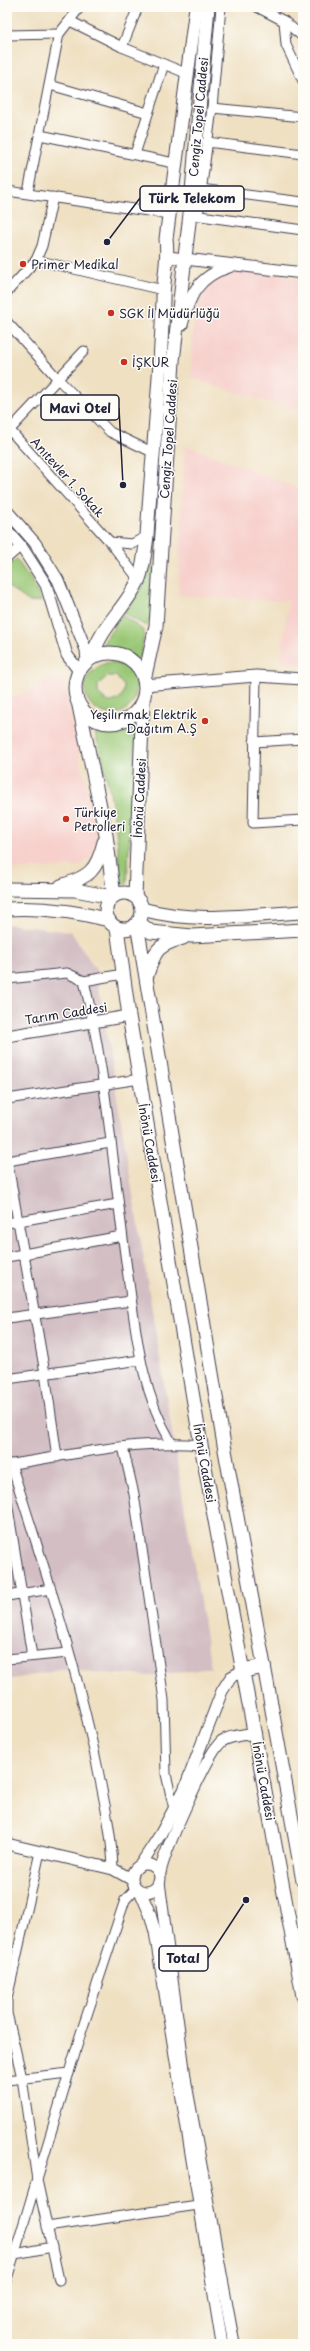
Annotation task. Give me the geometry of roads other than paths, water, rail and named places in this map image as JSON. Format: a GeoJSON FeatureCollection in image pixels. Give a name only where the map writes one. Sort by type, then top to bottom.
{"type":"FeatureCollection","features":[{"type":"Feature","properties":{"kind":"main road","name":"Cengiz Topel Caddesi"},"geometry":{"type":"LineString","coordinates":[[86,664],[95,645],[139,580],[147,536],[152,452],[161,354],[163,290],[168,256],[166,239],[174,163],[188,74],[196,7]]}},
{"type":"Feature","properties":{"kind":"main road","name":"Cengiz Topel Caddesi"},"geometry":{"type":"LineString","coordinates":[[144,682],[156,626],[173,361],[184,259],[194,215],[208,7]]}},
{"type":"Feature","properties":{"kind":"main road"},"geometry":{"type":"LineString","coordinates":[[169,214],[194,215]]}},
{"type":"Feature","properties":{"kind":"main road"},"geometry":{"type":"LineString","coordinates":[[79,704],[86,714],[95,720],[106,723],[118,722],[129,718],[137,710],[143,700],[144,682],[140,670],[133,661],[123,656],[113,653],[102,654],[86,664],[75,682],[75,693],[79,704],[106,835],[113,897],[106,911],[113,924]]}},
{"type":"Feature","properties":{"kind":"main road","name":"İnönü Caddesi"},"geometry":{"type":"LineString","coordinates":[[135,896],[143,700]]}},
{"type":"Feature","properties":{"kind":"main road"},"geometry":{"type":"LineString","coordinates":[[52,889],[83,879],[99,861],[106,835]]}},
{"type":"Feature","properties":{"kind":"main road"},"geometry":{"type":"LineString","coordinates":[[7,889],[75,890],[113,897],[126,893],[135,896],[142,909],[138,923],[127,929],[78,912],[38,908],[7,909]]}},
{"type":"Feature","properties":{"kind":"main road"},"geometry":{"type":"LineString","coordinates":[[142,909],[166,916],[196,919],[303,912]]}},
{"type":"Feature","properties":{"kind":"main road"},"geometry":{"type":"LineString","coordinates":[[138,923],[151,932],[192,936],[303,930]]}},
{"type":"Feature","properties":{"kind":"main road","name":"İnönü Caddesi"},"geometry":{"type":"LineString","coordinates":[[138,923],[223,1439],[303,1881]]}},
{"type":"Feature","properties":{"kind":"main road","name":"İnönü Caddesi"},"geometry":{"type":"LineString","coordinates":[[113,924],[123,974],[201,1445],[244,1670],[303,1996]]}},
{"type":"Feature","properties":{"kind":"main road"},"geometry":{"type":"LineString","coordinates":[[146,978],[154,953],[164,943],[192,936]]}},
{"type":"Feature","properties":{"kind":"main road"},"geometry":{"type":"LineString","coordinates":[[244,1670],[264,1667]]}},
{"type":"Feature","properties":{"kind":"street"},"geometry":{"type":"LineString","coordinates":[[28,192],[59,34],[80,7]]}},
{"type":"Feature","properties":{"kind":"street"},"geometry":{"type":"LineString","coordinates":[[122,47],[138,7]]}},
{"type":"Feature","properties":{"kind":"street"},"geometry":{"type":"LineString","coordinates":[[221,7],[212,108],[200,189],[194,215],[303,230]]}},
{"type":"Feature","properties":{"kind":"street"},"geometry":{"type":"LineString","coordinates":[[257,7],[284,21],[303,37]]}},
{"type":"Feature","properties":{"kind":"street"},"geometry":{"type":"LineString","coordinates":[[70,21],[122,47],[188,74]]}},
{"type":"Feature","properties":{"kind":"street"},"geometry":{"type":"LineString","coordinates":[[284,21],[286,45],[303,81]]}},
{"type":"Feature","properties":{"kind":"street"},"geometry":{"type":"LineString","coordinates":[[7,34],[59,34]]}},
{"type":"Feature","properties":{"kind":"street"},"geometry":{"type":"LineString","coordinates":[[134,154],[164,64]]}},
{"type":"Feature","properties":{"kind":"street"},"geometry":{"type":"LineString","coordinates":[[50,85],[148,113]]}},
{"type":"Feature","properties":{"kind":"street"},"geometry":{"type":"LineString","coordinates":[[212,108],[303,117]]}},
{"type":"Feature","properties":{"kind":"street"},"geometry":{"type":"LineString","coordinates":[[40,135],[174,163]]}},
{"type":"Feature","properties":{"kind":"street"},"geometry":{"type":"LineString","coordinates":[[207,142],[303,154]]}},
{"type":"Feature","properties":{"kind":"street"},"geometry":{"type":"LineString","coordinates":[[200,189],[303,202]]}},
{"type":"Feature","properties":{"kind":"street"},"geometry":{"type":"LineString","coordinates":[[7,191],[28,192],[169,214]]}},
{"type":"Feature","properties":{"kind":"street"},"geometry":{"type":"LineString","coordinates":[[7,292],[36,260],[42,246],[53,197]]}},
{"type":"Feature","properties":{"kind":"street"},"geometry":{"type":"LineString","coordinates":[[168,256],[303,273]]}},
{"type":"Feature","properties":{"kind":"street"},"geometry":{"type":"LineString","coordinates":[[36,260],[163,290]]}},
{"type":"Feature","properties":{"kind":"street"},"geometry":{"type":"LineString","coordinates":[[173,361],[185,312],[191,298],[200,284],[214,271],[235,265]]}},
{"type":"Feature","properties":{"kind":"street"},"geometry":{"type":"LineString","coordinates":[[7,322],[58,380],[110,432],[152,452]]}},
{"type":"Feature","properties":{"kind":"street"},"geometry":{"type":"LineString","coordinates":[[8,430],[58,380],[84,351]]}},
{"type":"Feature","properties":{"kind":"street","name":"Anıtevler 1. Sokak"},"geometry":{"type":"LineString","coordinates":[[8,430],[110,542],[139,580]]}},
{"type":"Feature","properties":{"kind":"street"},"geometry":{"type":"LineString","coordinates":[[7,512],[35,543],[58,580],[86,650],[86,664],[67,655],[46,585],[21,546],[7,530]]}},
{"type":"Feature","properties":{"kind":"street"},"geometry":{"type":"LineString","coordinates":[[110,542],[132,544],[147,536]]}},
{"type":"Feature","properties":{"kind":"street"},"geometry":{"type":"LineString","coordinates":[[7,558],[21,546]]}},
{"type":"Feature","properties":{"kind":"street"},"geometry":{"type":"LineString","coordinates":[[256,676],[253,823],[303,820]]}},
{"type":"Feature","properties":{"kind":"street"},"geometry":{"type":"LineString","coordinates":[[144,682],[256,676],[303,679]]}},
{"type":"Feature","properties":{"kind":"street"},"geometry":{"type":"LineString","coordinates":[[254,742],[303,739]]}},
{"type":"Feature","properties":{"kind":"street"},"geometry":{"type":"LineString","coordinates":[[7,978],[67,973],[84,981],[123,974]]}},
{"type":"Feature","properties":{"kind":"street"},"geometry":{"type":"LineString","coordinates":[[84,981],[94,1023],[104,1085],[122,1236],[140,1360],[155,1412],[171,1442]]}},
{"type":"Feature","properties":{"kind":"street","name":"Tarım Caddesi"},"geometry":{"type":"LineString","coordinates":[[7,1036],[94,1023],[129,1016]]}},
{"type":"Feature","properties":{"kind":"street"},"geometry":{"type":"LineString","coordinates":[[7,1099],[140,1079]]}},
{"type":"Feature","properties":{"kind":"street"},"geometry":{"type":"LineString","coordinates":[[57,1458],[45,1373],[7,1161],[110,1143]]}},
{"type":"Feature","properties":{"kind":"street"},"geometry":{"type":"LineString","coordinates":[[7,1223],[118,1204]]}},
{"type":"Feature","properties":{"kind":"street"},"geometry":{"type":"LineString","coordinates":[[7,1257],[122,1236]]}},
{"type":"Feature","properties":{"kind":"street"},"geometry":{"type":"LineString","coordinates":[[7,1318],[131,1301]]}},
{"type":"Feature","properties":{"kind":"street"},"geometry":{"type":"LineString","coordinates":[[7,1379],[140,1360]]}},
{"type":"Feature","properties":{"kind":"street"},"geometry":{"type":"LineString","coordinates":[[113,1869],[113,1843],[92,1743],[51,1589],[9,1465],[123,1447],[171,1442],[201,1445]]}},
{"type":"Feature","properties":{"kind":"street"},"geometry":{"type":"LineString","coordinates":[[123,1447],[134,1494],[164,1700],[166,1774],[174,1809]]}},
{"type":"Feature","properties":{"kind":"street"},"geometry":{"type":"LineString","coordinates":[[7,1502],[10,1533],[32,1656]]}},
{"type":"Feature","properties":{"kind":"street"},"geometry":{"type":"LineString","coordinates":[[7,1596],[51,1589]]}},
{"type":"Feature","properties":{"kind":"street"},"geometry":{"type":"LineString","coordinates":[[7,1659],[68,1653]]}},
{"type":"Feature","properties":{"kind":"street"},"geometry":{"type":"LineString","coordinates":[[7,2279],[69,2073],[125,1900],[136,1886],[139,1865],[174,1809],[184,1790],[222,1691],[232,1678],[244,1670]]}},
{"type":"Feature","properties":{"kind":"street"},"geometry":{"type":"LineString","coordinates":[[113,1869],[136,1886],[154,1890],[160,1878],[169,1842],[213,1753],[224,1740],[255,1733]]}},
{"type":"Feature","properties":{"kind":"street"},"geometry":{"type":"LineString","coordinates":[[7,1844],[113,1869],[150,1864],[160,1878],[186,2084],[234,2344]]}},
{"type":"Feature","properties":{"kind":"street"},"geometry":{"type":"LineString","coordinates":[[40,1852],[7,1999],[7,2013],[22,2078],[37,2180],[59,2280]]}},
{"type":"Feature","properties":{"kind":"street"},"geometry":{"type":"LineString","coordinates":[[136,1886],[150,1914],[155,1932],[198,2205],[222,2344]]}},
{"type":"Feature","properties":{"kind":"street"},"geometry":{"type":"LineString","coordinates":[[7,2080],[69,2073]]}},
{"type":"Feature","properties":{"kind":"street"},"geometry":{"type":"LineString","coordinates":[[47,2227],[198,2205]]}},
{"type":"Feature","properties":{"kind":"street"},"geometry":{"type":"LineString","coordinates":[[15,2254],[52,2247]]}},
{"type":"Feature","properties":{"kind":"place","name":"Türk Telekom"},"geometry":{"type":"Point","coordinates":[107,242]}},
{"type":"Feature","properties":{"kind":"place","name":"Primer Medikal"},"geometry":{"type":"Point","coordinates":[23,264]}},
{"type":"Feature","properties":{"kind":"place","name":"SGK İl Müdürlüğü"},"geometry":{"type":"Point","coordinates":[111,313]}},
{"type":"Feature","properties":{"kind":"place","name":"İŞKUR"},"geometry":{"type":"Point","coordinates":[124,362]}},
{"type":"Feature","properties":{"kind":"place","name":"Mavi Otel"},"geometry":{"type":"Point","coordinates":[123,485]}},
{"type":"Feature","properties":{"kind":"place","name":"Yeşilırmak Elektrik Dağıtım A.Ş"},"geometry":{"type":"Point","coordinates":[205,721]}},
{"type":"Feature","properties":{"kind":"place","name":"Türkiye Petrolleri"},"geometry":{"type":"Point","coordinates":[66,819]}},
{"type":"Feature","properties":{"kind":"place","name":"Total"},"geometry":{"type":"Point","coordinates":[246,1900]}}]}
